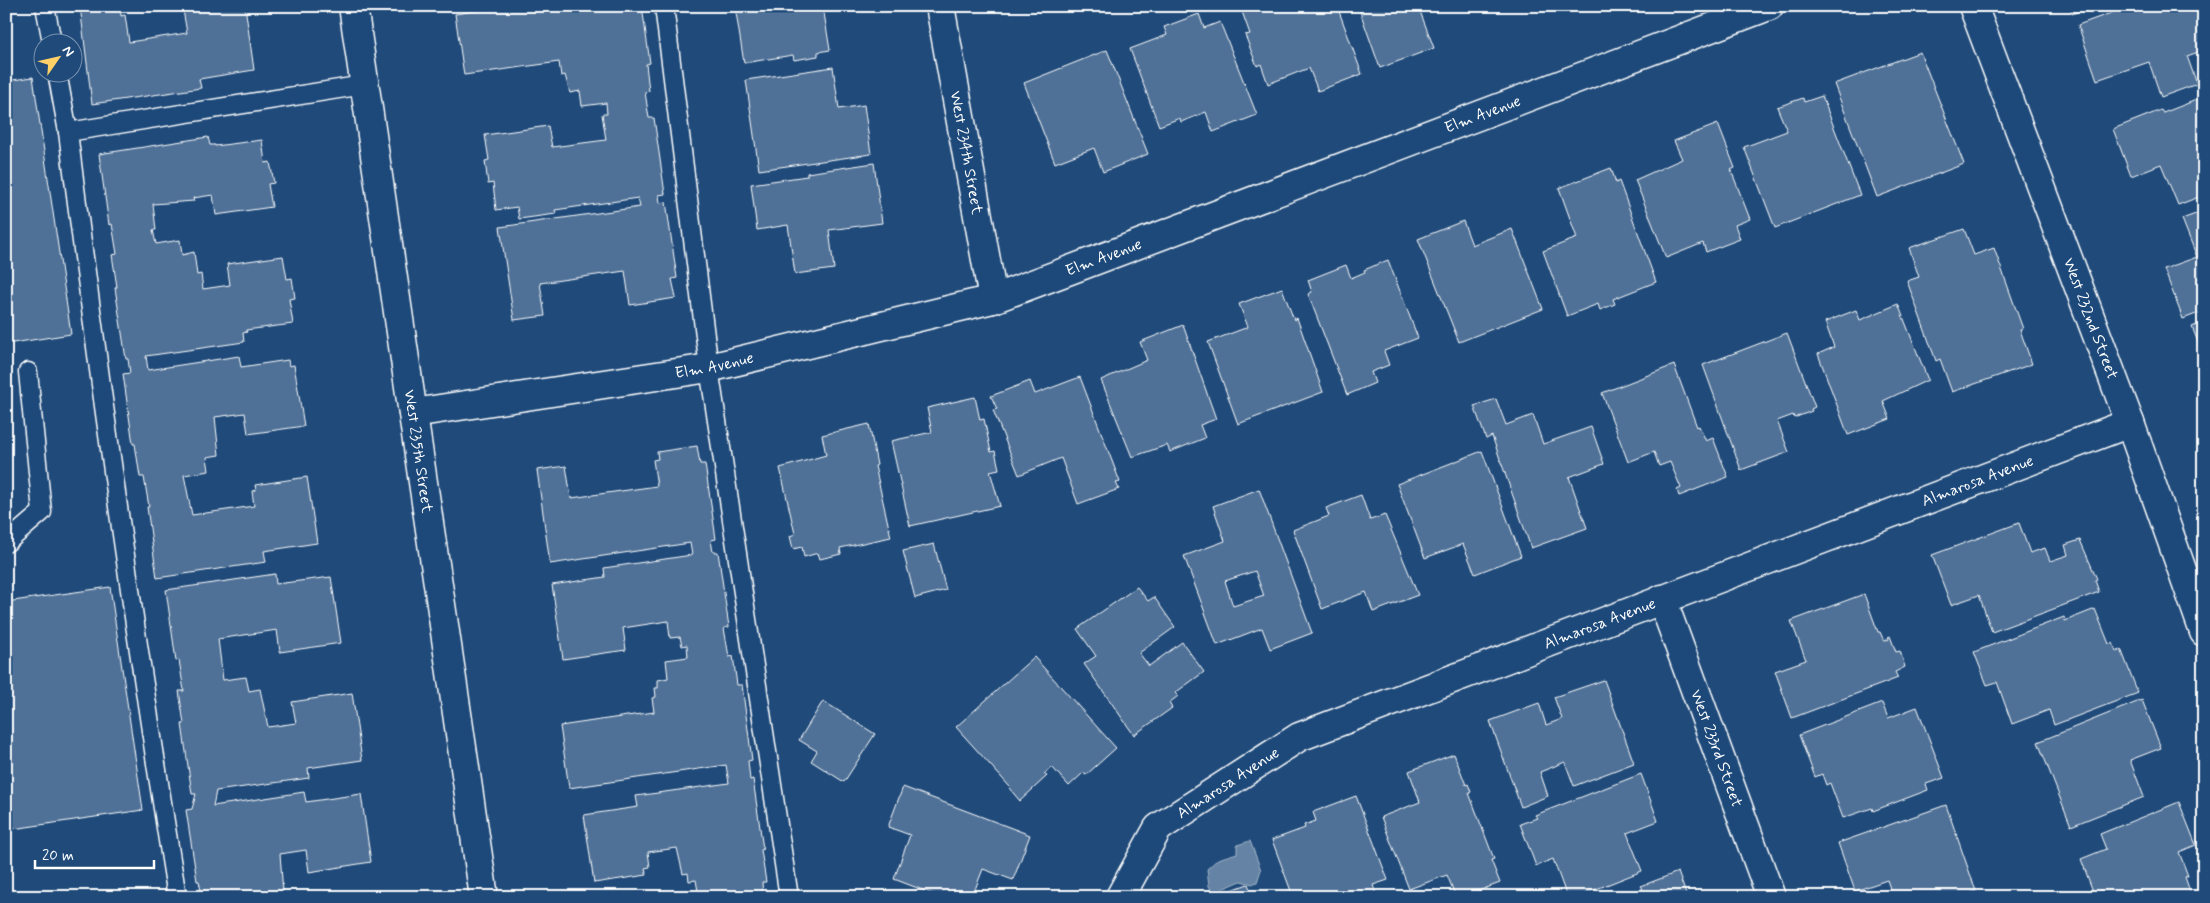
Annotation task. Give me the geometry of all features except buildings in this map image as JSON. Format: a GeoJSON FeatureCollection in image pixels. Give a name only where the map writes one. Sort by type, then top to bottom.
{"type":"FeatureCollection","features":[{"type":"Feature","properties":{"kind":"street","name":"West 235th Street"},"geometry":{"type":"LineString","coordinates":[[352,6],[484,897]]}},
{"type":"Feature","properties":{"kind":"street","name":"West 234th Street"},"geometry":{"type":"LineString","coordinates":[[940,6],[992,300]]}},
{"type":"Feature","properties":{"kind":"street","name":"Elm Avenue"},"geometry":{"type":"LineString","coordinates":[[413,413],[709,368],[992,300],[1769,6]]}},
{"type":"Feature","properties":{"kind":"street","name":"West 232nd Street"},"geometry":{"type":"LineString","coordinates":[[1973,6],[2130,423],[2204,632]]}},
{"type":"Feature","properties":{"kind":"street","name":"Almarosa Avenue"},"geometry":{"type":"LineString","coordinates":[[1120,897],[1158,828],[1299,737],[2130,423]]}},
{"type":"Feature","properties":{"kind":"street","name":"West 233rd Street"},"geometry":{"type":"LineString","coordinates":[[1662,599],[1771,897]]}},
{"type":"Feature","properties":{"kind":"lane"},"geometry":{"type":"LineString","coordinates":[[46,6],[50,32]]}},
{"type":"Feature","properties":{"kind":"lane"},"geometry":{"type":"LineString","coordinates":[[664,6],[709,368],[789,897]]}},
{"type":"Feature","properties":{"kind":"lane"},"geometry":{"type":"LineString","coordinates":[[59,82],[68,132],[105,428],[177,897]]}},
{"type":"Feature","properties":{"kind":"lane"},"geometry":{"type":"LineString","coordinates":[[68,132],[364,84]]}},
{"type":"Feature","properties":{"kind":"lane"},"geometry":{"type":"LineString","coordinates":[[6,543],[42,512],[28,372]]}},
{"type":"Feature","properties":{"kind":"water"},"geometry":{"type":"Polygon","coordinates":[[[1250,841],[1261,870],[1257,882],[1252,884],[1241,881],[1213,893],[1209,886],[1207,869],[1218,859],[1237,853],[1237,845],[1250,841]]]}}]}
